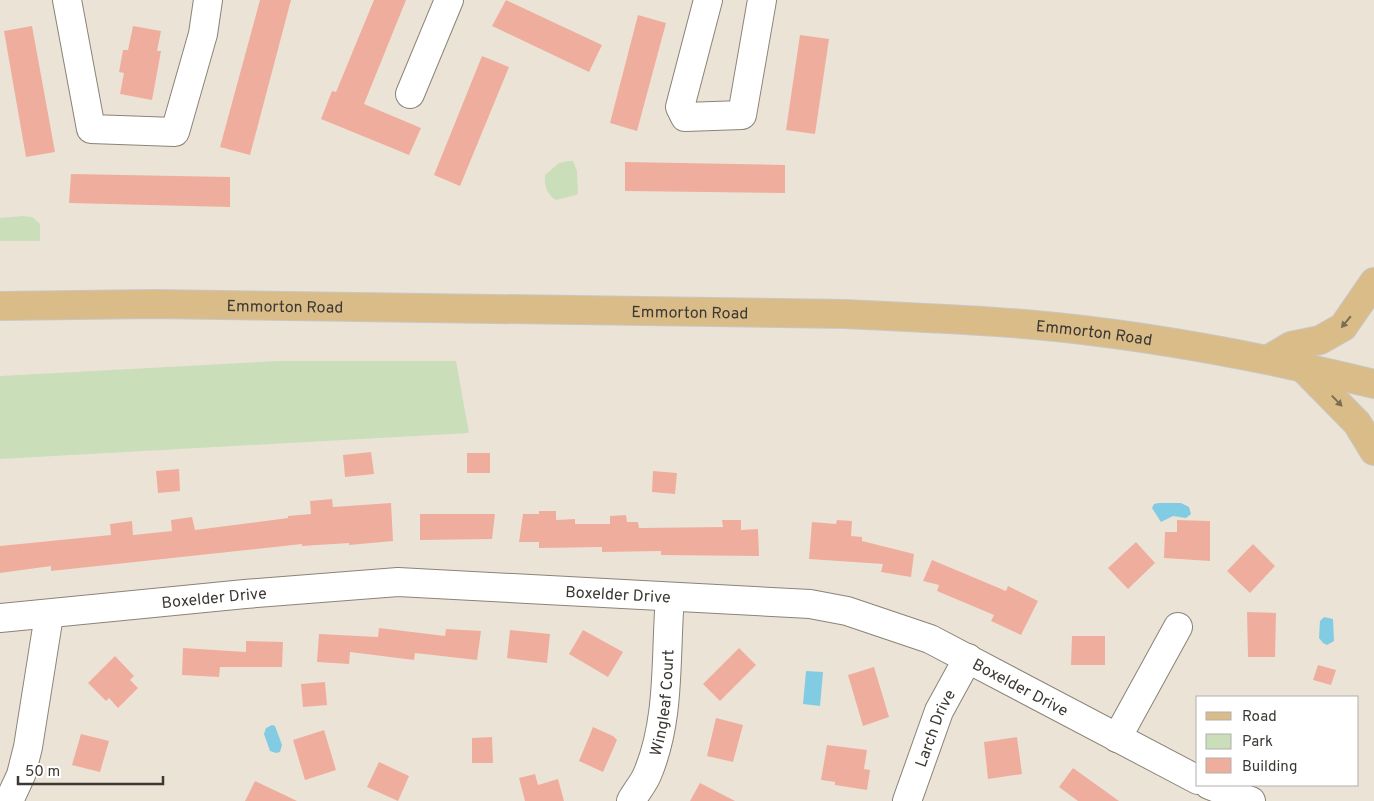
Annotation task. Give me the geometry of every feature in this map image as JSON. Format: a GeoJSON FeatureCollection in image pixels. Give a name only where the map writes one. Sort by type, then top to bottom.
{"type":"FeatureCollection","features":[{"type":"Feature","properties":{"kind":"main road"},"geometry":{"type":"LineString","coordinates":[[1269,359],[1291,346],[1320,340],[1343,327],[1374,282]]}},
{"type":"Feature","properties":{"kind":"main road","name":"Emmorton Road"},"geometry":{"type":"LineString","coordinates":[[0,306],[153,304],[846,314],[1025,324],[1269,359],[1374,384]]}},
{"type":"Feature","properties":{"kind":"main road"},"geometry":{"type":"LineString","coordinates":[[1302,366],[1357,423],[1374,451]]}},
{"type":"Feature","properties":{"kind":"street"},"geometry":{"type":"LineString","coordinates":[[67,0],[91,129],[175,132],[203,34],[208,0]]}},
{"type":"Feature","properties":{"kind":"street"},"geometry":{"type":"LineString","coordinates":[[410,94],[449,0]]}},
{"type":"Feature","properties":{"kind":"street"},"geometry":{"type":"LineString","coordinates":[[708,0],[680,107],[685,117],[742,115],[762,0]]}},
{"type":"Feature","properties":{"kind":"street","name":"Boxelder Drive"},"geometry":{"type":"LineString","coordinates":[[0,618],[49,615],[245,594],[398,582],[810,604],[847,611],[930,639],[1196,779]]}},
{"type":"Feature","properties":{"kind":"street","name":"Wingleaf Court"},"geometry":{"type":"LineString","coordinates":[[631,801],[646,776],[658,741],[664,704],[670,597]]}},
{"type":"Feature","properties":{"kind":"street"},"geometry":{"type":"LineString","coordinates":[[9,801],[21,775],[28,747],[49,615]]}},
{"type":"Feature","properties":{"kind":"street"},"geometry":{"type":"LineString","coordinates":[[1118,738],[1178,627]]}},
{"type":"Feature","properties":{"kind":"street","name":"Larch Drive"},"geometry":{"type":"LineString","coordinates":[[908,801],[939,711],[968,658]]}},
{"type":"Feature","properties":{"kind":"street"},"geometry":{"type":"LineString","coordinates":[[1212,786],[1251,801]]}},
{"type":"Feature","properties":{"kind":"green space"},"geometry":{"type":"Polygon","coordinates":[[[573,161],[577,171],[578,193],[556,200],[547,189],[545,175],[559,163],[573,161]]]}},
{"type":"Feature","properties":{"kind":"green space"},"geometry":{"type":"Polygon","coordinates":[[[32,217],[40,224],[40,241],[0,241],[0,218],[32,217]]]}},
{"type":"Feature","properties":{"kind":"green space"},"geometry":{"type":"Polygon","coordinates":[[[277,361],[456,361],[469,433],[0,459],[0,376],[277,361]]]}},
{"type":"Feature","properties":{"kind":"water"},"geometry":{"type":"Polygon","coordinates":[[[1181,503],[1189,507],[1191,514],[1186,518],[1173,516],[1161,522],[1152,508],[1154,504],[1181,503]]]}},
{"type":"Feature","properties":{"kind":"water"},"geometry":{"type":"Polygon","coordinates":[[[1324,617],[1333,619],[1334,641],[1327,645],[1319,638],[1320,621],[1324,617]]]}},
{"type":"Feature","properties":{"kind":"water"},"geometry":{"type":"Polygon","coordinates":[[[806,671],[823,672],[820,706],[803,704],[806,671]]]}},
{"type":"Feature","properties":{"kind":"water"},"geometry":{"type":"Polygon","coordinates":[[[272,725],[275,726],[282,745],[280,752],[276,753],[270,751],[264,734],[266,728],[272,725]]]}},
{"type":"Feature","properties":{"kind":"building"},"geometry":{"type":"Polygon","coordinates":[[[260,0],[291,0],[250,155],[220,147],[260,0]]]}},
{"type":"Feature","properties":{"kind":"building"},"geometry":{"type":"Polygon","coordinates":[[[374,0],[406,0],[364,104],[421,128],[409,155],[321,119],[332,91],[336,92],[374,0]]]}},
{"type":"Feature","properties":{"kind":"building"},"geometry":{"type":"Polygon","coordinates":[[[506,0],[602,45],[589,72],[492,26],[506,0]]]}},
{"type":"Feature","properties":{"kind":"building"},"geometry":{"type":"Polygon","coordinates":[[[638,15],[666,23],[637,131],[610,123],[638,15]]]}},
{"type":"Feature","properties":{"kind":"building"},"geometry":{"type":"Polygon","coordinates":[[[32,26],[55,152],[26,157],[4,31],[32,26]]]}},
{"type":"Feature","properties":{"kind":"building"},"geometry":{"type":"Polygon","coordinates":[[[133,26],[161,31],[157,51],[161,51],[152,100],[120,94],[124,73],[119,72],[123,50],[128,50],[133,26]]]}},
{"type":"Feature","properties":{"kind":"building"},"geometry":{"type":"Polygon","coordinates":[[[800,35],[829,39],[815,134],[786,130],[800,35]]]}},
{"type":"Feature","properties":{"kind":"building"},"geometry":{"type":"Polygon","coordinates":[[[482,56],[509,67],[460,186],[434,175],[482,56]]]}},
{"type":"Feature","properties":{"kind":"building"},"geometry":{"type":"Polygon","coordinates":[[[625,162],[785,165],[785,193],[625,191],[625,162]]]}},
{"type":"Feature","properties":{"kind":"building"},"geometry":{"type":"Polygon","coordinates":[[[71,174],[230,177],[230,207],[69,203],[71,174]]]}},
{"type":"Feature","properties":{"kind":"building"},"geometry":{"type":"Polygon","coordinates":[[[371,452],[374,474],[345,477],[343,455],[371,452]]]}},
{"type":"Feature","properties":{"kind":"building"},"geometry":{"type":"Polygon","coordinates":[[[467,453],[490,453],[490,473],[467,473],[467,453]]]}},
{"type":"Feature","properties":{"kind":"building"},"geometry":{"type":"Polygon","coordinates":[[[179,469],[180,491],[158,493],[156,471],[179,469]]]}},
{"type":"Feature","properties":{"kind":"building"},"geometry":{"type":"Polygon","coordinates":[[[653,471],[677,473],[675,494],[652,492],[653,471]]]}},
{"type":"Feature","properties":{"kind":"building"},"geometry":{"type":"Polygon","coordinates":[[[332,499],[333,507],[391,503],[393,541],[349,545],[349,543],[302,546],[302,544],[51,571],[51,566],[0,573],[0,546],[111,535],[110,524],[132,521],[133,535],[172,531],[171,520],[192,517],[195,530],[288,518],[288,516],[311,514],[310,501],[332,499]]]}},
{"type":"Feature","properties":{"kind":"building"},"geometry":{"type":"Polygon","coordinates":[[[539,511],[556,511],[556,520],[575,519],[575,524],[610,524],[610,516],[626,515],[627,522],[638,522],[639,528],[723,527],[722,520],[741,520],[741,530],[758,529],[759,556],[661,555],[661,551],[602,552],[602,547],[539,548],[539,542],[519,542],[523,514],[539,514],[539,511]]]}},
{"type":"Feature","properties":{"kind":"building"},"geometry":{"type":"Polygon","coordinates":[[[420,514],[495,514],[492,539],[420,540],[420,514]]]}},
{"type":"Feature","properties":{"kind":"building"},"geometry":{"type":"Polygon","coordinates":[[[837,520],[852,521],[851,536],[862,537],[862,541],[914,554],[911,577],[881,572],[883,564],[809,559],[812,522],[836,524],[837,520]]]}},
{"type":"Feature","properties":{"kind":"building"},"geometry":{"type":"Polygon","coordinates":[[[1177,520],[1210,521],[1210,561],[1164,558],[1165,532],[1177,532],[1177,520]]]}},
{"type":"Feature","properties":{"kind":"building"},"geometry":{"type":"Polygon","coordinates":[[[1136,542],[1155,563],[1128,589],[1108,568],[1136,542]]]}},
{"type":"Feature","properties":{"kind":"building"},"geometry":{"type":"Polygon","coordinates":[[[1253,544],[1275,566],[1250,593],[1227,571],[1253,544]]]}},
{"type":"Feature","properties":{"kind":"building"},"geometry":{"type":"Polygon","coordinates":[[[932,560],[1006,591],[1008,586],[1038,601],[1021,635],[991,621],[994,615],[937,591],[939,585],[923,581],[932,560]]]}},
{"type":"Feature","properties":{"kind":"building"},"geometry":{"type":"Polygon","coordinates":[[[1247,612],[1276,613],[1275,657],[1248,657],[1247,612]]]}},
{"type":"Feature","properties":{"kind":"building"},"geometry":{"type":"Polygon","coordinates":[[[379,628],[445,636],[446,629],[481,631],[477,660],[415,653],[414,660],[350,652],[349,664],[317,662],[319,634],[378,637],[379,628]]]}},
{"type":"Feature","properties":{"kind":"building"},"geometry":{"type":"Polygon","coordinates":[[[510,630],[550,634],[547,663],[507,658],[510,630]]]}},
{"type":"Feature","properties":{"kind":"building"},"geometry":{"type":"Polygon","coordinates":[[[583,630],[623,652],[608,677],[569,654],[583,630]]]}},
{"type":"Feature","properties":{"kind":"building"},"geometry":{"type":"Polygon","coordinates":[[[1072,636],[1105,636],[1105,665],[1071,665],[1072,636]]]}},
{"type":"Feature","properties":{"kind":"building"},"geometry":{"type":"Polygon","coordinates":[[[246,641],[283,642],[282,667],[220,667],[219,677],[182,675],[183,648],[246,652],[246,641]]]}},
{"type":"Feature","properties":{"kind":"building"},"geometry":{"type":"Polygon","coordinates":[[[739,648],[756,665],[720,701],[703,684],[739,648]]]}},
{"type":"Feature","properties":{"kind":"building"},"geometry":{"type":"Polygon","coordinates":[[[115,656],[134,676],[130,680],[138,688],[118,708],[109,698],[106,701],[88,683],[115,656]]]}},
{"type":"Feature","properties":{"kind":"building"},"geometry":{"type":"Polygon","coordinates":[[[1318,665],[1336,670],[1331,685],[1313,680],[1318,665]]]}},
{"type":"Feature","properties":{"kind":"building"},"geometry":{"type":"Polygon","coordinates":[[[874,667],[889,717],[863,726],[848,675],[874,667]]]}},
{"type":"Feature","properties":{"kind":"building"},"geometry":{"type":"Polygon","coordinates":[[[325,682],[327,705],[303,707],[301,684],[325,682]]]}},
{"type":"Feature","properties":{"kind":"building"},"geometry":{"type":"Polygon","coordinates":[[[716,718],[743,725],[733,762],[707,756],[716,718]]]}},
{"type":"Feature","properties":{"kind":"building"},"geometry":{"type":"Polygon","coordinates":[[[593,727],[613,736],[617,740],[603,772],[579,761],[593,727]]]}},
{"type":"Feature","properties":{"kind":"building"},"geometry":{"type":"Polygon","coordinates":[[[324,730],[336,770],[305,780],[293,740],[324,730]]]}},
{"type":"Feature","properties":{"kind":"building"},"geometry":{"type":"Polygon","coordinates":[[[81,734],[109,741],[100,772],[72,765],[81,734]]]}},
{"type":"Feature","properties":{"kind":"building"},"geometry":{"type":"Polygon","coordinates":[[[492,737],[493,763],[472,763],[472,738],[492,737]]]}},
{"type":"Feature","properties":{"kind":"building"},"geometry":{"type":"Polygon","coordinates":[[[1017,737],[1022,774],[988,779],[984,742],[1017,737]]]}},
{"type":"Feature","properties":{"kind":"building"},"geometry":{"type":"Polygon","coordinates":[[[827,745],[867,750],[864,769],[870,770],[867,790],[835,785],[835,782],[821,780],[827,745]]]}},
{"type":"Feature","properties":{"kind":"building"},"geometry":{"type":"Polygon","coordinates":[[[379,762],[409,776],[398,801],[367,787],[379,762]]]}},
{"type":"Feature","properties":{"kind":"building"},"geometry":{"type":"Polygon","coordinates":[[[1073,768],[1119,801],[1078,801],[1059,787],[1073,768]]]}},
{"type":"Feature","properties":{"kind":"building"},"geometry":{"type":"Polygon","coordinates":[[[535,774],[538,785],[558,779],[564,801],[525,801],[519,778],[535,774]]]}},
{"type":"Feature","properties":{"kind":"building"},"geometry":{"type":"Polygon","coordinates":[[[255,781],[297,801],[245,801],[255,781]]]}},
{"type":"Feature","properties":{"kind":"building"},"geometry":{"type":"Polygon","coordinates":[[[700,783],[735,801],[690,801],[700,783]]]}}]}
